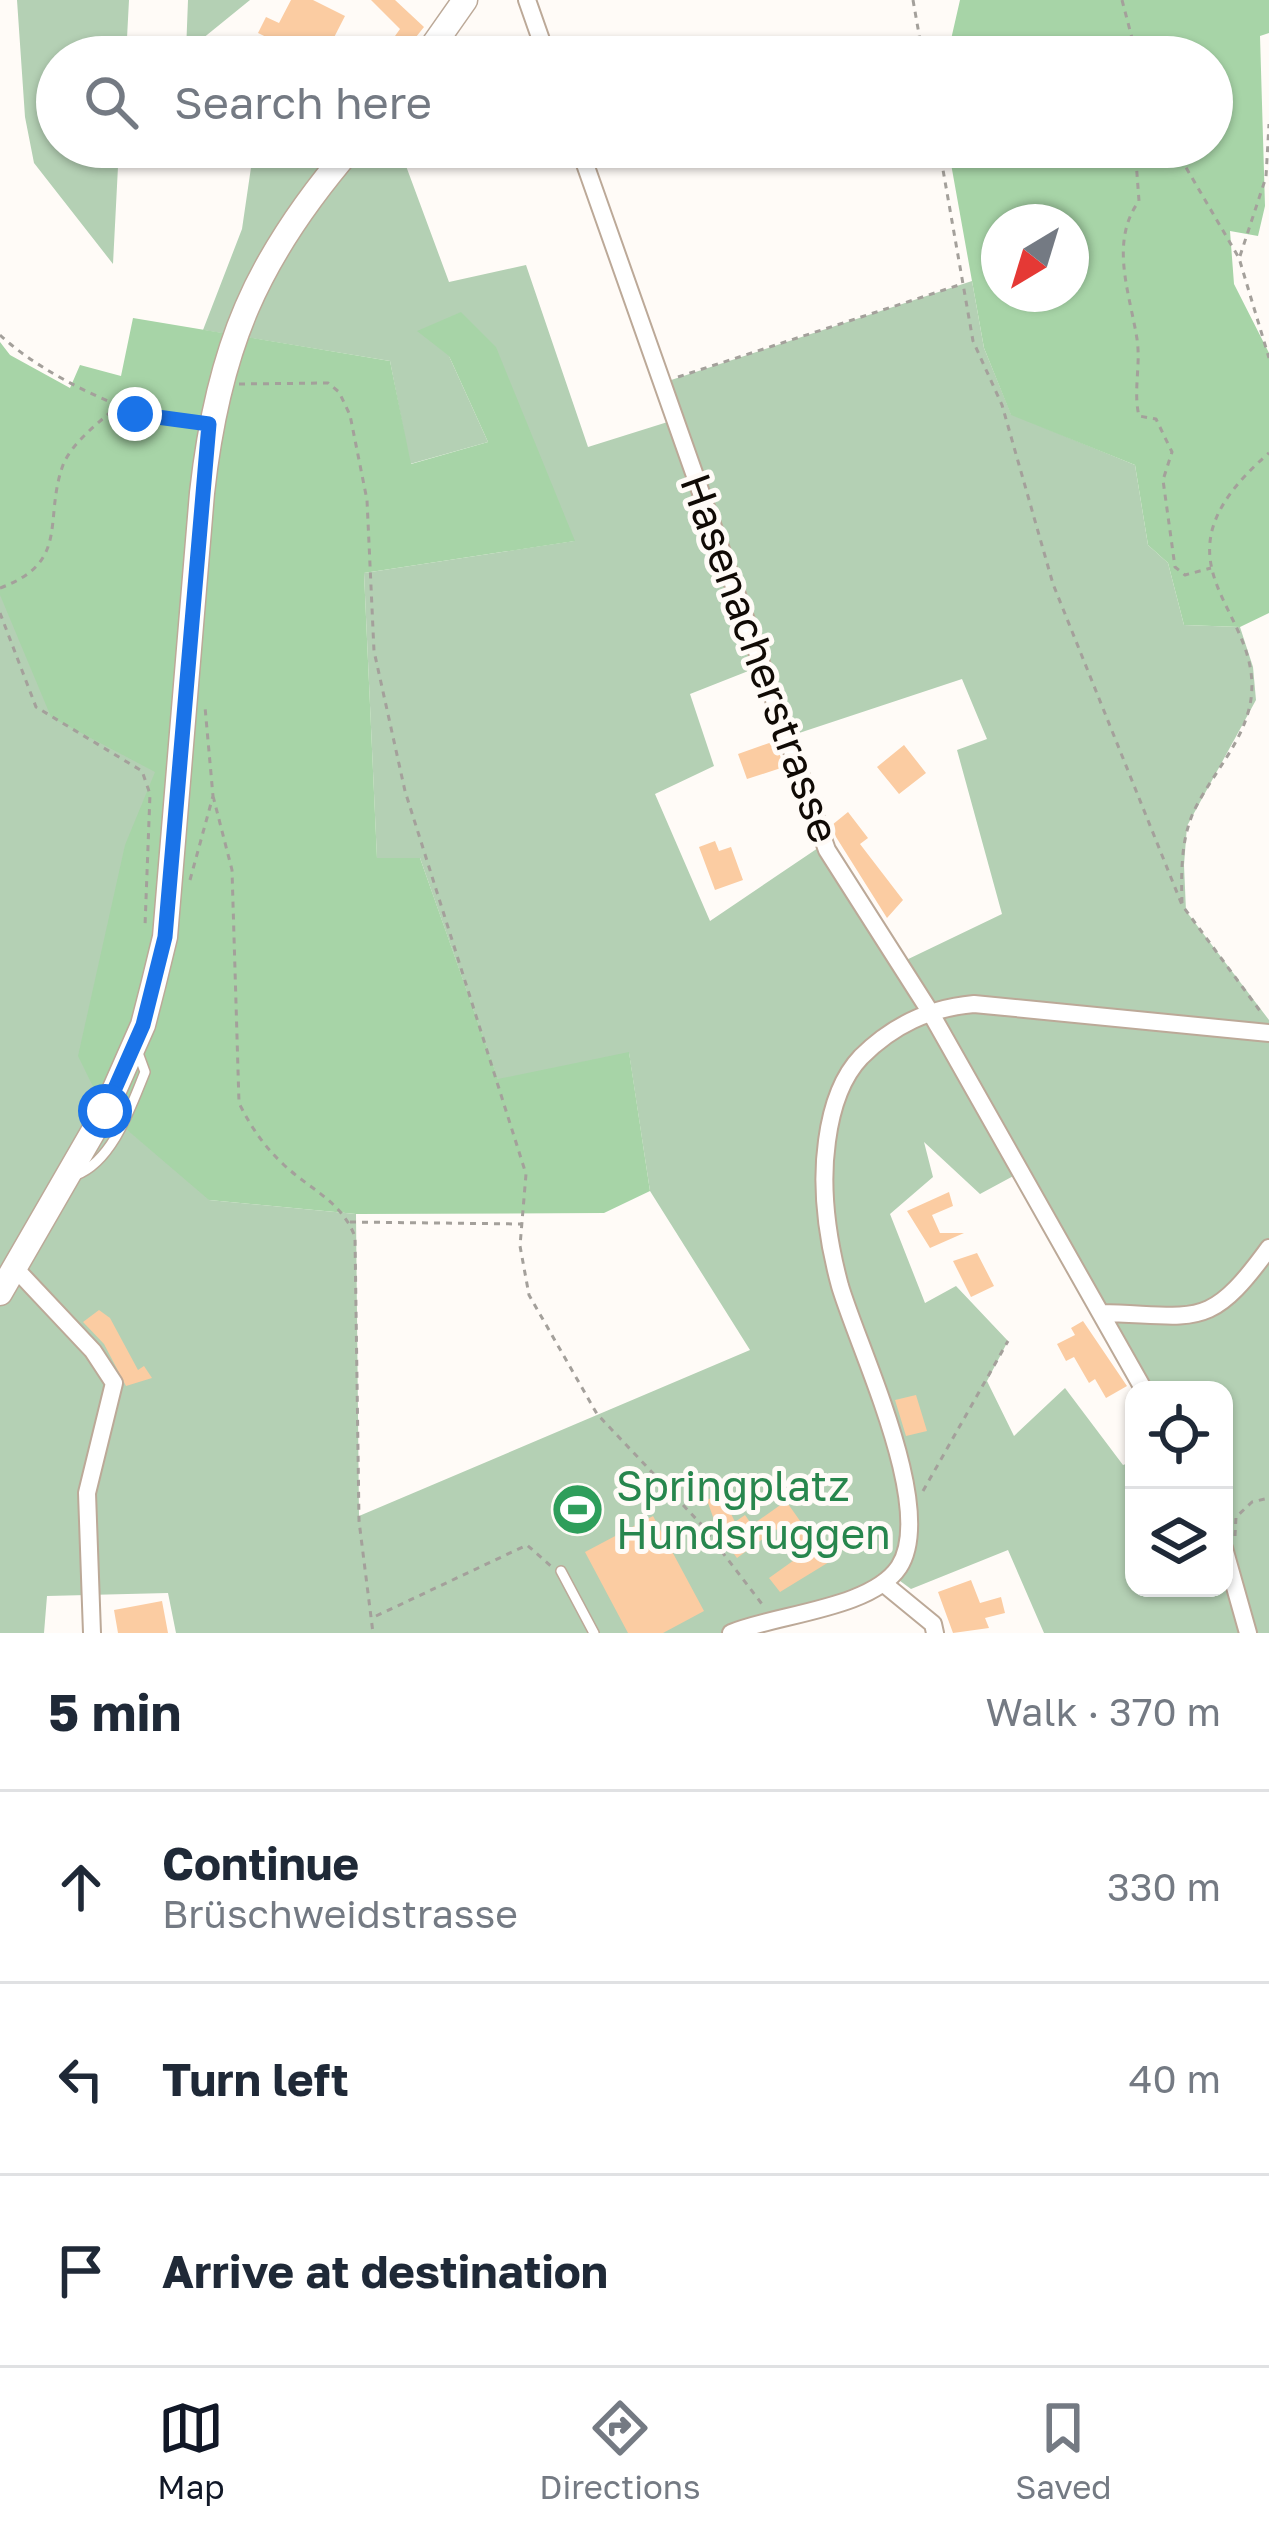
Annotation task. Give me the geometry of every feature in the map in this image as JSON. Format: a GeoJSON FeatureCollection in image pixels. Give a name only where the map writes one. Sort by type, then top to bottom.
{"type":"FeatureCollection","features":[{"type":"Feature","properties":{"kind":"street"},"geometry":{"type":"LineString","coordinates":[[440,36],[465,0]]}},
{"type":"Feature","properties":{"kind":"street"},"geometry":{"type":"LineString","coordinates":[[527,0],[540,36]]}},
{"type":"Feature","properties":{"kind":"street"},"geometry":{"type":"LineString","coordinates":[[0,1293],[135,1045],[165,937],[209,424],[228,345],[262,267],[292,220],[335,168]]}},
{"type":"Feature","properties":{"kind":"street","name":"Hasenacherstrasse"},"geometry":{"type":"LineString","coordinates":[[585,168],[827,850],[929,1010],[1139,1381]]}},
{"type":"Feature","properties":{"kind":"street"},"geometry":{"type":"LineString","coordinates":[[730,1633],[883,1583],[905,1554],[911,1514],[840,1284],[826,1223],[824,1166],[830,1118],[854,1065],[890,1034],[929,1010],[998,1004],[1269,1033]]}},
{"type":"Feature","properties":{"kind":"street"},"geometry":{"type":"LineString","coordinates":[[1101,1313],[1212,1310],[1237,1293],[1269,1248]]}},
{"type":"Feature","properties":{"kind":"street"},"geometry":{"type":"LineString","coordinates":[[14,1265],[94,1351],[114,1383],[87,1493],[92,1633]]}},
{"type":"Feature","properties":{"kind":"street"},"geometry":{"type":"LineString","coordinates":[[1234,1575],[1248,1633]]}},
{"type":"Feature","properties":{"kind":"street"},"geometry":{"type":"LineString","coordinates":[[883,1583],[933,1624],[935,1633]]}},
{"type":"Feature","properties":{"kind":"lane"},"geometry":{"type":"LineString","coordinates":[[561,1571],[594,1633]]}},
{"type":"Feature","properties":{"kind":"path"},"geometry":{"type":"LineString","coordinates":[[913,0],[919,36]]}},
{"type":"Feature","properties":{"kind":"path"},"geometry":{"type":"LineString","coordinates":[[1122,0],[1132,36]]}},
{"type":"Feature","properties":{"kind":"path"},"geometry":{"type":"LineString","coordinates":[[1239,258],[1266,177],[1269,124]]}},
{"type":"Feature","properties":{"kind":"path"},"geometry":{"type":"LineString","coordinates":[[942,168],[974,341],[1002,405],[1053,584],[1182,904],[1222,965],[1269,1020]]}},
{"type":"Feature","properties":{"kind":"path"},"geometry":{"type":"LineString","coordinates":[[1137,168],[1139,201],[1124,226],[1122,245],[1128,309],[1137,340],[1136,404],[1139,416],[1156,419],[1172,452],[1163,480],[1175,567],[1185,575],[1210,568]]}},
{"type":"Feature","properties":{"kind":"path"},"geometry":{"type":"LineString","coordinates":[[1186,168],[1239,258],[1269,358]]}},
{"type":"Feature","properties":{"kind":"path"},"geometry":{"type":"LineString","coordinates":[[662,383],[961,284]]}},
{"type":"Feature","properties":{"kind":"path"},"geometry":{"type":"LineString","coordinates":[[0,335],[37,364],[135,414],[169,423],[209,424]]}},
{"type":"Feature","properties":{"kind":"path"},"geometry":{"type":"LineString","coordinates":[[256,385],[308,387],[320,382],[339,392],[350,415],[367,500],[366,569],[374,651],[405,790],[501,1081],[526,1174],[522,1273],[529,1295],[583,1394],[714,1540],[772,1620]]}},
{"type":"Feature","properties":{"kind":"path"},"geometry":{"type":"LineString","coordinates":[[0,588],[20,581],[47,555],[66,458],[121,404]]}},
{"type":"Feature","properties":{"kind":"path"},"geometry":{"type":"LineString","coordinates":[[1182,904],[1188,827],[1244,728],[1252,699],[1248,659],[1210,568],[1214,529],[1227,500],[1269,453]]}},
{"type":"Feature","properties":{"kind":"path"},"geometry":{"type":"LineString","coordinates":[[0,613],[36,707],[142,771],[150,794],[145,928]]}},
{"type":"Feature","properties":{"kind":"path"},"geometry":{"type":"LineString","coordinates":[[203,691],[214,796],[232,869],[239,1103],[254,1133],[350,1222],[355,1237],[359,1522],[374,1633]]}},
{"type":"Feature","properties":{"kind":"path"},"geometry":{"type":"LineString","coordinates":[[186,892],[214,796]]}},
{"type":"Feature","properties":{"kind":"path"},"geometry":{"type":"LineString","coordinates":[[350,1222],[523,1224]]}},
{"type":"Feature","properties":{"kind":"path"},"geometry":{"type":"LineString","coordinates":[[911,1514],[1008,1341]]}},
{"type":"Feature","properties":{"kind":"path"},"geometry":{"type":"LineString","coordinates":[[1234,1575],[1236,1517],[1252,1502],[1269,1498]]}},
{"type":"Feature","properties":{"kind":"path"},"geometry":{"type":"LineString","coordinates":[[374,1617],[526,1545],[540,1561],[561,1571]]}},
{"type":"Feature","properties":{"kind":"green space"},"geometry":{"type":"Polygon","coordinates":[[[17,0],[129,0],[127,36],[36,36],[36,166],[25,117],[17,0]]]}},
{"type":"Feature","properties":{"kind":"green space"},"geometry":{"type":"Polygon","coordinates":[[[188,0],[250,0],[206,36],[187,36],[188,0]]]}},
{"type":"Feature","properties":{"kind":"green space"},"geometry":{"type":"Polygon","coordinates":[[[960,0],[1269,0],[1269,33],[1260,36],[1265,206],[1258,236],[1230,231],[1234,284],[1269,353],[1269,613],[1240,627],[1184,625],[1168,563],[1148,545],[1135,465],[1011,415],[984,348],[952,168],[1233,168],[1233,36],[952,36],[960,0]]]}},
{"type":"Feature","properties":{"kind":"green space"},"geometry":{"type":"Polygon","coordinates":[[[38,168],[118,168],[113,264],[38,168]]]}},
{"type":"Feature","properties":{"kind":"green space"},"geometry":{"type":"Polygon","coordinates":[[[251,168],[407,168],[449,282],[526,265],[588,447],[674,420],[662,383],[972,281],[984,348],[1011,414],[1135,465],[1148,545],[1168,563],[1184,625],[1240,627],[1253,667],[1256,700],[1187,826],[1184,865],[1186,911],[1269,1020],[1269,1633],[1044,1633],[1008,1550],[911,1589],[892,1575],[883,1583],[731,1633],[176,1633],[168,1593],[47,1596],[44,1633],[0,1633],[0,345],[38,375],[117,404],[209,1200],[356,1214],[359,1516],[750,1350],[650,1191],[629,1053],[498,1080],[420,858],[377,859],[364,573],[574,541],[449,356],[488,442],[410,464],[390,361],[203,330],[242,229],[251,168]],[[761,666],[690,694],[714,766],[655,794],[710,921],[818,848],[900,963],[1002,914],[957,750],[987,739],[962,679],[787,737],[761,666]],[[924,1142],[933,1177],[890,1214],[925,1303],[956,1286],[1008,1341],[987,1381],[1014,1436],[1065,1388],[1125,1464],[1125,1597],[1233,1597],[1233,1381],[1139,1381],[1021,1172],[980,1194],[924,1142]]]}},
{"type":"Feature","properties":{"kind":"green space"},"geometry":{"type":"Polygon","coordinates":[[[461,312],[496,347],[575,541],[364,573],[377,858],[420,858],[498,1079],[629,1052],[650,1191],[604,1213],[356,1214],[209,1200],[105,1111],[78,1056],[125,845],[155,772],[51,717],[0,595],[0,342],[10,355],[70,388],[80,365],[121,376],[133,318],[390,361],[411,464],[488,442],[449,356],[417,331],[461,312]]]}},
{"type":"Feature","properties":{"kind":"building"},"geometry":{"type":"Polygon","coordinates":[[[291,0],[313,0],[345,16],[335,36],[258,33],[266,17],[279,23],[291,0]]]}},
{"type":"Feature","properties":{"kind":"building"},"geometry":{"type":"Polygon","coordinates":[[[371,0],[395,0],[424,27],[417,36],[395,36],[400,29],[371,0]]]}},
{"type":"Feature","properties":{"kind":"building"},"geometry":{"type":"Polygon","coordinates":[[[775,741],[784,767],[747,779],[738,754],[775,741]]]}},
{"type":"Feature","properties":{"kind":"building"},"geometry":{"type":"Polygon","coordinates":[[[904,745],[926,773],[899,794],[877,767],[904,745]]]}},
{"type":"Feature","properties":{"kind":"building"},"geometry":{"type":"Polygon","coordinates":[[[848,812],[868,838],[860,844],[903,900],[887,918],[836,837],[832,825],[848,812]]]}},
{"type":"Feature","properties":{"kind":"building"},"geometry":{"type":"Polygon","coordinates":[[[715,841],[719,851],[731,847],[743,880],[715,890],[699,847],[715,841]]]}},
{"type":"Feature","properties":{"kind":"building"},"geometry":{"type":"Polygon","coordinates":[[[949,1192],[953,1206],[932,1215],[940,1233],[964,1233],[930,1248],[907,1211],[949,1192]]]}},
{"type":"Feature","properties":{"kind":"building"},"geometry":{"type":"Polygon","coordinates":[[[977,1253],[994,1286],[971,1297],[953,1261],[977,1253]]]}},
{"type":"Feature","properties":{"kind":"building"},"geometry":{"type":"Polygon","coordinates":[[[99,1310],[110,1318],[138,1370],[144,1366],[152,1378],[126,1386],[104,1344],[83,1322],[99,1310]]]}},
{"type":"Feature","properties":{"kind":"building"},"geometry":{"type":"Polygon","coordinates":[[[1083,1321],[1125,1387],[1106,1398],[1095,1379],[1089,1383],[1074,1357],[1066,1361],[1057,1344],[1075,1335],[1071,1328],[1083,1321]]]}},
{"type":"Feature","properties":{"kind":"building"},"geometry":{"type":"Polygon","coordinates":[[[916,1395],[927,1431],[906,1436],[895,1400],[916,1395]]]}},
{"type":"Feature","properties":{"kind":"building"},"geometry":{"type":"Polygon","coordinates":[[[721,1493],[735,1522],[745,1515],[752,1525],[786,1501],[829,1562],[780,1592],[769,1578],[797,1558],[776,1529],[737,1558],[719,1534],[707,1500],[721,1493]]]}},
{"type":"Feature","properties":{"kind":"building"},"geometry":{"type":"Polygon","coordinates":[[[653,1516],[704,1611],[663,1633],[628,1633],[585,1552],[653,1516]]]}},
{"type":"Feature","properties":{"kind":"building"},"geometry":{"type":"Polygon","coordinates":[[[971,1580],[980,1603],[1001,1597],[1005,1613],[985,1618],[989,1628],[953,1633],[938,1592],[971,1580]]]}},
{"type":"Feature","properties":{"kind":"building"},"geometry":{"type":"Polygon","coordinates":[[[162,1601],[168,1633],[118,1633],[114,1610],[162,1601]]]}},
{"type":"Feature","properties":{"kind":"place","name":"Springplatz Hundsruggen"},"geometry":{"type":"Point","coordinates":[577,1510]}},
{"type":"Feature","properties":{"kind":"route"},"geometry":{"type":"LineString","coordinates":[[105,1111],[143,1025],[165,937],[209,424],[169,423],[135,414]]}}]}
